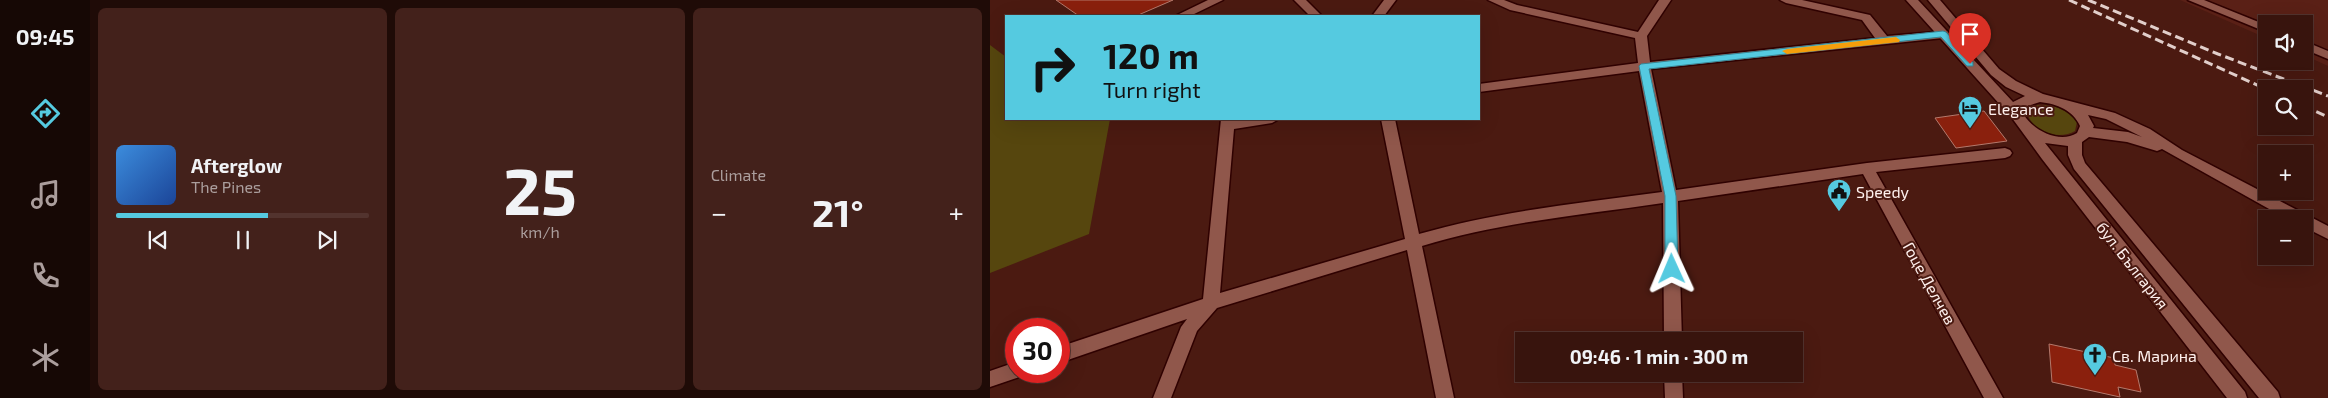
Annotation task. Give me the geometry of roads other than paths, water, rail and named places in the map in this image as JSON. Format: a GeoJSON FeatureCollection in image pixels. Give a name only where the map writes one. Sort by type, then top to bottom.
{"type":"FeatureCollection","features":[{"type":"Feature","properties":{"kind":"street"},"geometry":{"type":"LineString","coordinates":[[1184,15],[1217,0]]}},
{"type":"Feature","properties":{"kind":"street"},"geometry":{"type":"LineString","coordinates":[[1301,0],[1315,15]]}},
{"type":"Feature","properties":{"kind":"street"},"geometry":{"type":"LineString","coordinates":[[1379,15],[1390,0]]}},
{"type":"Feature","properties":{"kind":"street"},"geometry":{"type":"LineString","coordinates":[[1494,0],[1514,8],[1641,36]]}},
{"type":"Feature","properties":{"kind":"street"},"geometry":{"type":"LineString","coordinates":[[1666,0],[1641,36],[1644,66],[1670,196],[1673,332]]}},
{"type":"Feature","properties":{"kind":"street"},"geometry":{"type":"LineString","coordinates":[[1786,0],[1866,17],[1884,41]]}},
{"type":"Feature","properties":{"kind":"street"},"geometry":{"type":"LineString","coordinates":[[1912,0],[2017,115]]}},
{"type":"Feature","properties":{"kind":"street"},"geometry":{"type":"LineString","coordinates":[[1934,0],[1996,72],[2011,84],[2040,98]]}},
{"type":"Feature","properties":{"kind":"street"},"geometry":{"type":"LineString","coordinates":[[2194,0],[2258,26]]}},
{"type":"Feature","properties":{"kind":"street"},"geometry":{"type":"LineString","coordinates":[[1480,88],[1644,66],[1943,34]]}},
{"type":"Feature","properties":{"kind":"street"},"geometry":{"type":"LineString","coordinates":[[2313,49],[2328,55]]}},
{"type":"Feature","properties":{"kind":"street"},"geometry":{"type":"LineString","coordinates":[[2017,115],[2018,105],[2030,99],[2040,98],[2056,100],[2072,107],[2110,116],[2145,132],[2177,153],[2283,210]]}},
{"type":"Feature","properties":{"kind":"street","name":"бул. България"},"geometry":{"type":"LineString","coordinates":[[2072,107],[2085,119],[2087,126],[2080,136],[2075,155],[2079,165],[2271,398]]}},
{"type":"Feature","properties":{"kind":"street","name":"бул. България"},"geometry":{"type":"LineString","coordinates":[[2017,115],[2047,156],[2238,398]]}},
{"type":"Feature","properties":{"kind":"street"},"geometry":{"type":"LineString","coordinates":[[1162,398],[1190,327],[1211,303],[1228,122],[1257,120]]}},
{"type":"Feature","properties":{"kind":"street"},"geometry":{"type":"LineString","coordinates":[[1388,120],[1445,398]]}},
{"type":"Feature","properties":{"kind":"street"},"geometry":{"type":"LineString","coordinates":[[2030,131],[2049,140],[2066,142],[2080,136],[2128,137],[2177,153]]}},
{"type":"Feature","properties":{"kind":"street"},"geometry":{"type":"LineString","coordinates":[[1070,351],[1211,303],[1448,232],[1526,217],[1867,168],[2005,153]]}},
{"type":"Feature","properties":{"kind":"street","name":"Гоце Делчев"},"geometry":{"type":"LineString","coordinates":[[1867,168],[1994,398]]}},
{"type":"Feature","properties":{"kind":"street"},"geometry":{"type":"LineString","coordinates":[[2313,226],[2328,233]]}},
{"type":"Feature","properties":{"kind":"street"},"geometry":{"type":"LineString","coordinates":[[990,379],[1005,374]]}},
{"type":"Feature","properties":{"kind":"street"},"geometry":{"type":"LineString","coordinates":[[1674,382],[1674,398]]}},
{"type":"Feature","properties":{"kind":"railway"},"geometry":{"type":"LineString","coordinates":[[2069,0],[2258,85]]}},
{"type":"Feature","properties":{"kind":"railway"},"geometry":{"type":"LineString","coordinates":[[2088,0],[2218,54],[2328,96]]}},
{"type":"Feature","properties":{"kind":"railway"},"geometry":{"type":"LineString","coordinates":[[2313,110],[2328,117]]}},
{"type":"Feature","properties":{"kind":"place","name":"Elegance"},"geometry":{"type":"Point","coordinates":[1970,129]}},
{"type":"Feature","properties":{"kind":"place","name":"Speedy"},"geometry":{"type":"Point","coordinates":[1839,212]}},
{"type":"Feature","properties":{"kind":"place","name":"Св. Марина"},"geometry":{"type":"Point","coordinates":[2095,376]}}]}
